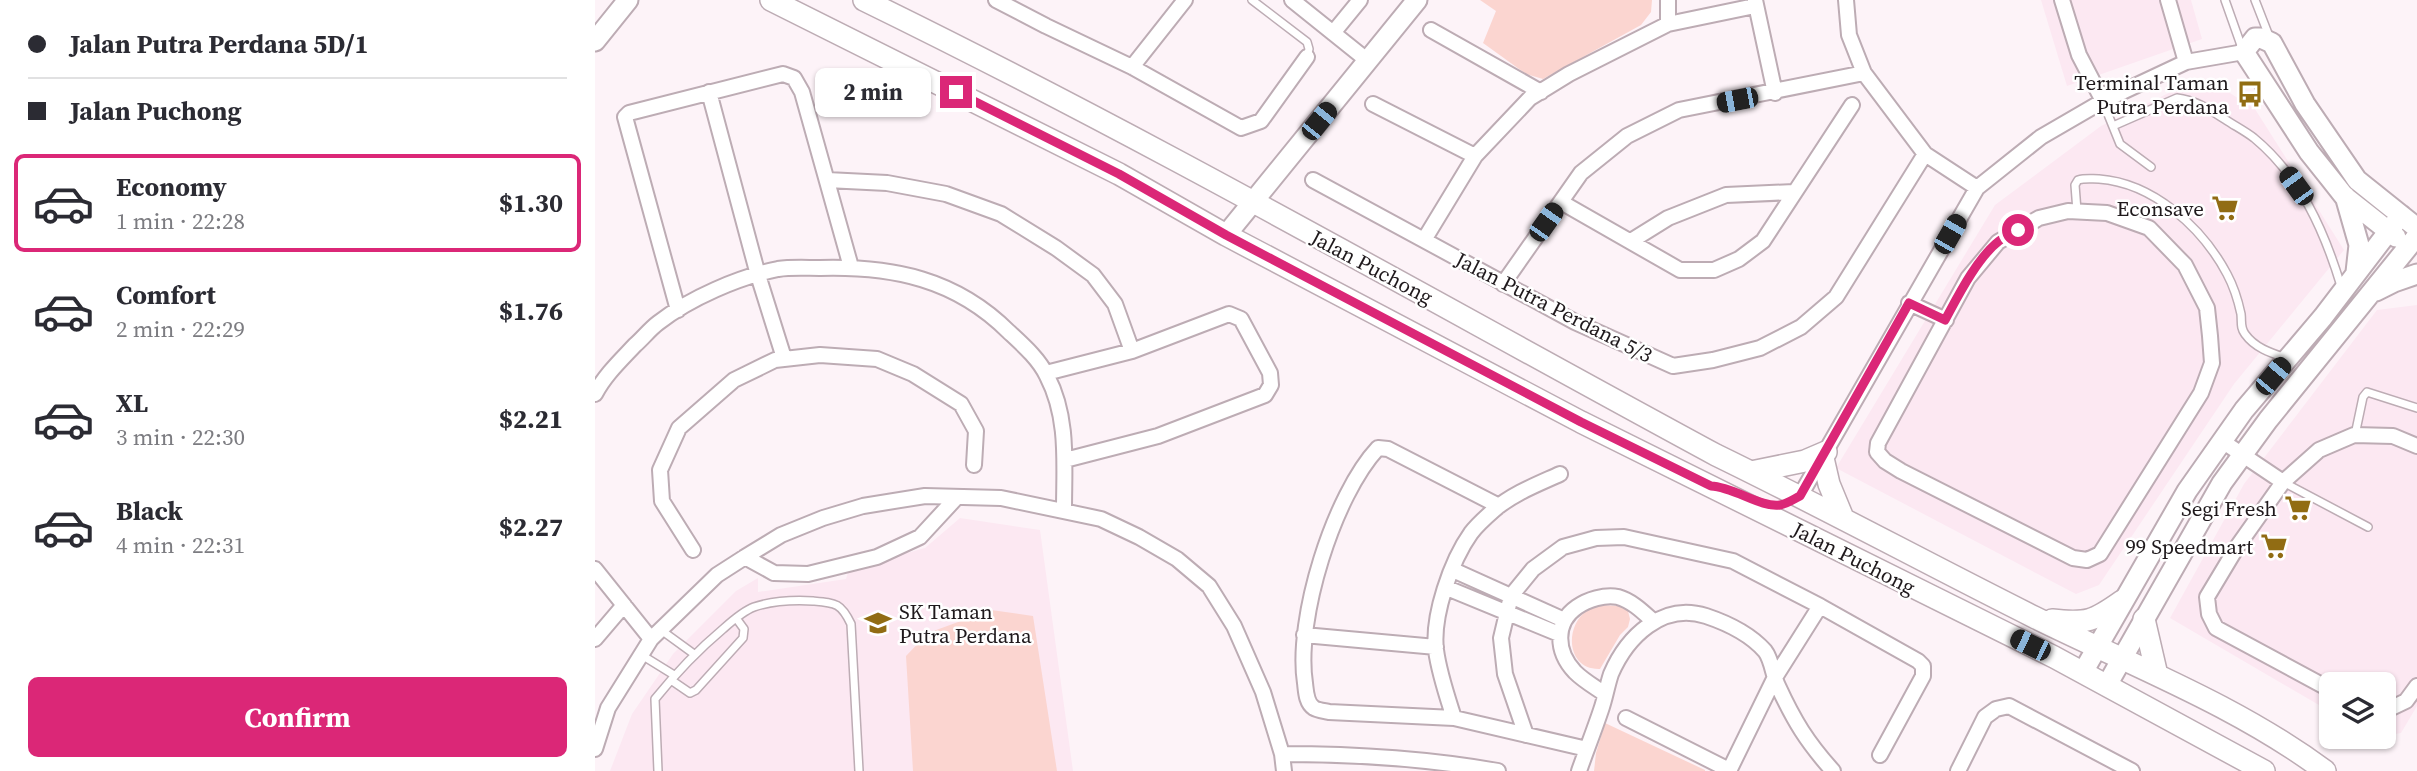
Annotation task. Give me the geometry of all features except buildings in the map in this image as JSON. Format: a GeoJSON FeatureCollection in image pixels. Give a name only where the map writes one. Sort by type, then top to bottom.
{"type":"FeatureCollection","features":[{"type":"Feature","properties":{"kind":"main road","name":"Jalan Puchong"},"geometry":{"type":"LineString","coordinates":[[771,0],[1119,174],[1226,235],[1581,422],[2083,672],[2264,771]]}},
{"type":"Feature","properties":{"kind":"main road","name":"Jalan Puchong"},"geometry":{"type":"LineString","coordinates":[[864,0],[984,59],[1253,202],[1681,436],[2036,618],[2123,657],[2258,727],[2325,771]]}},
{"type":"Feature","properties":{"kind":"main road"},"geometry":{"type":"LineString","coordinates":[[1751,472],[1824,455],[1829,484],[1843,518]]}},
{"type":"Feature","properties":{"kind":"main road"},"geometry":{"type":"LineString","coordinates":[[1711,486],[1725,487],[1769,505],[1782,505],[1800,496],[1801,515],[1805,522],[1854,550],[1863,562]]}},
{"type":"Feature","properties":{"kind":"main road"},"geometry":{"type":"LineString","coordinates":[[2036,618],[2071,622],[2097,618],[2122,601]]}},
{"type":"Feature","properties":{"kind":"main road"},"geometry":{"type":"LineString","coordinates":[[2144,619],[2157,675]]}},
{"type":"Feature","properties":{"kind":"street"},"geometry":{"type":"LineString","coordinates":[[595,41],[628,0]]}},
{"type":"Feature","properties":{"kind":"street"},"geometry":{"type":"LineString","coordinates":[[996,0],[1015,4],[1241,128],[1261,121],[1307,57]]}},
{"type":"Feature","properties":{"kind":"street"},"geometry":{"type":"LineString","coordinates":[[1132,67],[1185,0]]}},
{"type":"Feature","properties":{"kind":"street"},"geometry":{"type":"LineString","coordinates":[[1292,0],[1368,61]]}},
{"type":"Feature","properties":{"kind":"street"},"geometry":{"type":"LineString","coordinates":[[1333,33],[1360,0]]}},
{"type":"Feature","properties":{"kind":"street"},"geometry":{"type":"LineString","coordinates":[[1226,235],[1417,0]]}},
{"type":"Feature","properties":{"kind":"street"},"geometry":{"type":"LineString","coordinates":[[1668,0],[1668,24]]}},
{"type":"Feature","properties":{"kind":"street"},"geometry":{"type":"LineString","coordinates":[[1846,0],[1849,35],[1864,74],[1925,154],[1977,188]]}},
{"type":"Feature","properties":{"kind":"street"},"geometry":{"type":"LineString","coordinates":[[2063,0],[2079,55],[2103,101]]}},
{"type":"Feature","properties":{"kind":"street"},"geometry":{"type":"LineString","coordinates":[[2168,0],[2186,62]]}},
{"type":"Feature","properties":{"kind":"street"},"geometry":{"type":"LineString","coordinates":[[1424,240],[1475,156],[1530,98],[1569,74],[1668,24],[1755,3],[1775,93]]}},
{"type":"Feature","properties":{"kind":"street"},"geometry":{"type":"LineString","coordinates":[[1431,30],[1541,92]]}},
{"type":"Feature","properties":{"kind":"street"},"geometry":{"type":"LineString","coordinates":[[1800,496],[1977,188],[2041,137],[2103,101],[2186,62],[2244,52],[2255,38],[2272,43],[2305,104],[2357,180],[2409,230]]}},
{"type":"Feature","properties":{"kind":"street"},"geometry":{"type":"LineString","coordinates":[[2244,52],[2309,152],[2344,196],[2359,244],[2356,274]]}},
{"type":"Feature","properties":{"kind":"street"},"geometry":{"type":"LineString","coordinates":[[678,310],[625,117],[629,113],[709,92],[783,74],[794,78],[802,92],[851,267]]}},
{"type":"Feature","properties":{"kind":"street"},"geometry":{"type":"LineString","coordinates":[[1503,284],[1581,173],[1627,136],[1679,110],[1864,74]]}},
{"type":"Feature","properties":{"kind":"street"},"geometry":{"type":"LineString","coordinates":[[709,92],[758,275],[785,358]]}},
{"type":"Feature","properties":{"kind":"street"},"geometry":{"type":"LineString","coordinates":[[1373,104],[1475,156]]}},
{"type":"Feature","properties":{"kind":"street"},"geometry":{"type":"LineString","coordinates":[[1561,202],[1680,270],[1714,270],[1739,259],[1763,241],[1851,105]]}},
{"type":"Feature","properties":{"kind":"street","name":"Jalan Putra Perdana 5/3"},"geometry":{"type":"LineString","coordinates":[[1313,180],[1575,322],[1673,366],[1713,360],[1760,348],[1801,327],[1836,297],[1925,154]]}},
{"type":"Feature","properties":{"kind":"street"},"geometry":{"type":"LineString","coordinates":[[827,180],[887,183],[946,194],[1001,214],[1093,275],[1115,304],[1132,351]]}},
{"type":"Feature","properties":{"kind":"street"},"geometry":{"type":"LineString","coordinates":[[1631,242],[1668,218],[1726,195],[1794,192]]}},
{"type":"Feature","properties":{"kind":"street"},"geometry":{"type":"LineString","coordinates":[[2344,196],[2409,230]]}},
{"type":"Feature","properties":{"kind":"street"},"geometry":{"type":"LineString","coordinates":[[2068,211],[2107,213],[2150,228],[2185,265],[2207,308],[2212,363],[2201,393],[2100,554],[2087,560],[2073,558],[1901,471],[1877,452],[1878,443],[1945,320],[1968,278],[1998,242],[2039,218],[2068,211]]}},
{"type":"Feature","properties":{"kind":"street"},"geometry":{"type":"LineString","coordinates":[[2083,672],[2187,491],[2244,410],[2356,274],[2409,230]]}},
{"type":"Feature","properties":{"kind":"street"},"geometry":{"type":"LineString","coordinates":[[2107,685],[2222,483],[2268,419],[2369,294],[2409,230]]}},
{"type":"Feature","properties":{"kind":"street"},"geometry":{"type":"LineString","coordinates":[[597,384],[657,324],[728,284],[780,269],[851,267],[866,267],[933,281],[997,319],[1031,352],[1046,373],[1060,404],[1065,439],[1064,510]]}},
{"type":"Feature","properties":{"kind":"street"},"geometry":{"type":"LineString","coordinates":[[2369,294],[2417,274]]}},
{"type":"Feature","properties":{"kind":"street"},"geometry":{"type":"LineString","coordinates":[[1909,303],[1945,320]]}},
{"type":"Feature","properties":{"kind":"street"},"geometry":{"type":"LineString","coordinates":[[1046,373],[1132,351],[1229,314],[1241,319],[1270,373],[1271,386],[1265,395],[1159,436],[1065,460]]}},
{"type":"Feature","properties":{"kind":"street"},"geometry":{"type":"LineString","coordinates":[[693,550],[662,501],[660,470],[679,428],[734,380],[775,360],[820,355],[877,359],[913,374],[961,404],[976,431],[974,465]]}},
{"type":"Feature","properties":{"kind":"street"},"geometry":{"type":"LineString","coordinates":[[2319,684],[2216,628],[2209,614],[2207,597],[2237,547],[2283,482],[2319,450],[2354,435],[2393,436],[2417,446]]}},
{"type":"Feature","properties":{"kind":"street"},"geometry":{"type":"LineString","coordinates":[[2223,441],[2283,482]]}},
{"type":"Feature","properties":{"kind":"street"},"geometry":{"type":"LineString","coordinates":[[1499,506],[1388,449],[1378,448],[1367,459],[1335,520],[1320,561],[1304,635],[1304,676],[1308,701],[1314,708],[1329,712],[1454,718],[1587,749]]}},
{"type":"Feature","properties":{"kind":"street"},"geometry":{"type":"LineString","coordinates":[[1454,718],[1436,647],[1436,633],[1453,570],[1472,532],[1499,506],[1560,474]]}},
{"type":"Feature","properties":{"kind":"street"},"geometry":{"type":"LineString","coordinates":[[595,749],[608,708],[655,634],[717,575],[745,557],[781,535],[863,506],[925,496],[1001,498],[1101,519],[1177,559],[1209,586],[1234,626],[1252,664],[1282,754],[1284,771]]}},
{"type":"Feature","properties":{"kind":"street"},"geometry":{"type":"LineString","coordinates":[[745,557],[774,573],[808,574],[877,557],[921,537],[957,497]]}},
{"type":"Feature","properties":{"kind":"street"},"geometry":{"type":"LineString","coordinates":[[1527,735],[1505,674],[1501,638],[1511,596],[1533,569],[1563,547],[1596,538],[1624,537],[1733,561],[1821,606],[1923,666],[1923,676],[1880,755]]}},
{"type":"Feature","properties":{"kind":"street"},"geometry":{"type":"LineString","coordinates":[[595,569],[624,605],[655,634]]}},
{"type":"Feature","properties":{"kind":"street"},"geometry":{"type":"LineString","coordinates":[[1453,570],[1564,620]]}},
{"type":"Feature","properties":{"kind":"street"},"geometry":{"type":"LineString","coordinates":[[1447,588],[1559,634]]}},
{"type":"Feature","properties":{"kind":"street"},"geometry":{"type":"LineString","coordinates":[[1605,694],[1573,670],[1563,650],[1559,634],[1568,613],[1582,603],[1617,597],[1636,606],[1653,621]]}},
{"type":"Feature","properties":{"kind":"street"},"geometry":{"type":"LineString","coordinates":[[595,639],[624,605]]}},
{"type":"Feature","properties":{"kind":"street"},"geometry":{"type":"LineString","coordinates":[[1626,718],[1729,771],[1774,679],[1821,606]]}},
{"type":"Feature","properties":{"kind":"street"},"geometry":{"type":"LineString","coordinates":[[1579,771],[1611,674],[1626,646],[1653,621],[1672,614],[1699,614],[1724,622],[1767,653],[1774,679],[1789,710],[1808,743],[1833,771]]}},
{"type":"Feature","properties":{"kind":"street"},"geometry":{"type":"LineString","coordinates":[[1304,635],[1436,647]]}},
{"type":"Feature","properties":{"kind":"street"},"geometry":{"type":"LineString","coordinates":[[2396,706],[2406,701],[2417,686]]}},
{"type":"Feature","properties":{"kind":"street"},"geometry":{"type":"LineString","coordinates":[[1958,771],[1985,717],[1996,709],[2009,706],[2110,766],[2132,771]]}},
{"type":"Feature","properties":{"kind":"street"},"geometry":{"type":"LineString","coordinates":[[1282,754],[1350,754],[1432,760],[1498,771]]}},
{"type":"Feature","properties":{"kind":"lane"},"geometry":{"type":"LineString","coordinates":[[1252,0],[1307,42],[1307,57]]}},
{"type":"Feature","properties":{"kind":"lane"},"geometry":{"type":"LineString","coordinates":[[2225,0],[2244,52]]}},
{"type":"Feature","properties":{"kind":"lane"},"geometry":{"type":"LineString","coordinates":[[2255,0],[2272,43]]}},
{"type":"Feature","properties":{"kind":"lane"},"geometry":{"type":"LineString","coordinates":[[2113,126],[2177,98],[2188,99],[2204,106],[2253,138],[2280,165],[2311,207],[2343,290]]}},
{"type":"Feature","properties":{"kind":"lane"},"geometry":{"type":"LineString","coordinates":[[2103,101],[2120,144],[2151,167]]}},
{"type":"Feature","properties":{"kind":"lane"},"geometry":{"type":"LineString","coordinates":[[2077,212],[2075,185],[2083,178],[2114,181],[2157,198],[2190,225],[2212,250],[2237,296],[2241,326],[2246,336],[2258,347],[2288,359]]}},
{"type":"Feature","properties":{"kind":"lane"},"geometry":{"type":"LineString","coordinates":[[2354,435],[2363,397],[2367,392],[2417,408]]}},
{"type":"Feature","properties":{"kind":"lane"},"geometry":{"type":"LineString","coordinates":[[2283,482],[2368,527]]}},
{"type":"Feature","properties":{"kind":"lane"},"geometry":{"type":"LineString","coordinates":[[657,771],[655,699],[672,678],[694,654],[753,607],[796,600],[835,603],[845,611],[851,624],[859,771]]}},
{"type":"Feature","properties":{"kind":"lane"},"geometry":{"type":"LineString","coordinates":[[640,654],[690,693],[696,690],[743,638],[744,629],[736,618]]}},
{"type":"Feature","properties":{"kind":"lane"},"geometry":{"type":"LineString","coordinates":[[655,634],[694,654]]}},
{"type":"Feature","properties":{"kind":"shaded area"},"geometry":{"type":"Polygon","coordinates":[[[1480,0],[1652,0],[1651,12],[1641,25],[1543,79],[1526,74],[1483,43],[1496,11],[1480,0]]]}},
{"type":"Feature","properties":{"kind":"shaded area"},"geometry":{"type":"Polygon","coordinates":[[[2041,0],[2191,0],[2202,39],[2067,86],[2041,0]]]}},
{"type":"Feature","properties":{"kind":"shaded area"},"geometry":{"type":"Polygon","coordinates":[[[2181,87],[2222,88],[2255,109],[2344,250],[2234,384],[2099,585],[2076,594],[1836,468],[1995,205],[2101,126],[2181,87]]]}},
{"type":"Feature","properties":{"kind":"shaded area"},"geometry":{"type":"Polygon","coordinates":[[[2417,305],[2417,706],[2401,733],[2396,734],[2396,672],[2319,672],[2319,705],[2170,618],[2244,484],[2377,310],[2417,305]]]}},
{"type":"Feature","properties":{"kind":"shaded area","name":"SK Taman Putra Perdana"},"geometry":{"type":"Polygon","coordinates":[[[960,518],[1040,530],[1073,771],[610,771],[632,714],[673,654],[736,591],[758,578],[758,592],[846,579],[849,569],[925,548],[960,518]]]}},
{"type":"Feature","properties":{"kind":"shaded area"},"geometry":{"type":"Polygon","coordinates":[[[1602,605],[1620,606],[1628,611],[1630,619],[1628,627],[1620,635],[1600,669],[1581,663],[1575,656],[1572,637],[1579,618],[1588,610],[1602,605]]]}},
{"type":"Feature","properties":{"kind":"shaded area"},"geometry":{"type":"Polygon","coordinates":[[[991,610],[1033,616],[1057,771],[913,771],[906,656],[928,633],[991,610]]]}},
{"type":"Feature","properties":{"kind":"shaded area"},"geometry":{"type":"Polygon","coordinates":[[[1605,723],[1705,770],[1705,771],[1594,771],[1605,723]]]}},
{"type":"Feature","properties":{"kind":"place","name":"Terminal Taman Putra Perdana"},"geometry":{"type":"Point","coordinates":[2250,94]}},
{"type":"Feature","properties":{"kind":"place","name":"Econsave"},"geometry":{"type":"Point","coordinates":[2225,208]}},
{"type":"Feature","properties":{"kind":"place","name":"Segi Fresh"},"geometry":{"type":"Point","coordinates":[2298,508]}},
{"type":"Feature","properties":{"kind":"place","name":"99 Speedmart"},"geometry":{"type":"Point","coordinates":[2274,546]}},
{"type":"Feature","properties":{"kind":"place","name":"SK Taman Putra Perdana"},"geometry":{"type":"Point","coordinates":[878,623]}},
{"type":"Feature","properties":{"kind":"route"},"geometry":{"type":"LineString","coordinates":[[956,92],[1119,174],[1226,235],[1581,422],[1711,486],[1725,487],[1769,505],[1782,505],[1800,496],[1909,303],[1945,320],[1968,278],[1998,242],[2018,230]]}}]}
